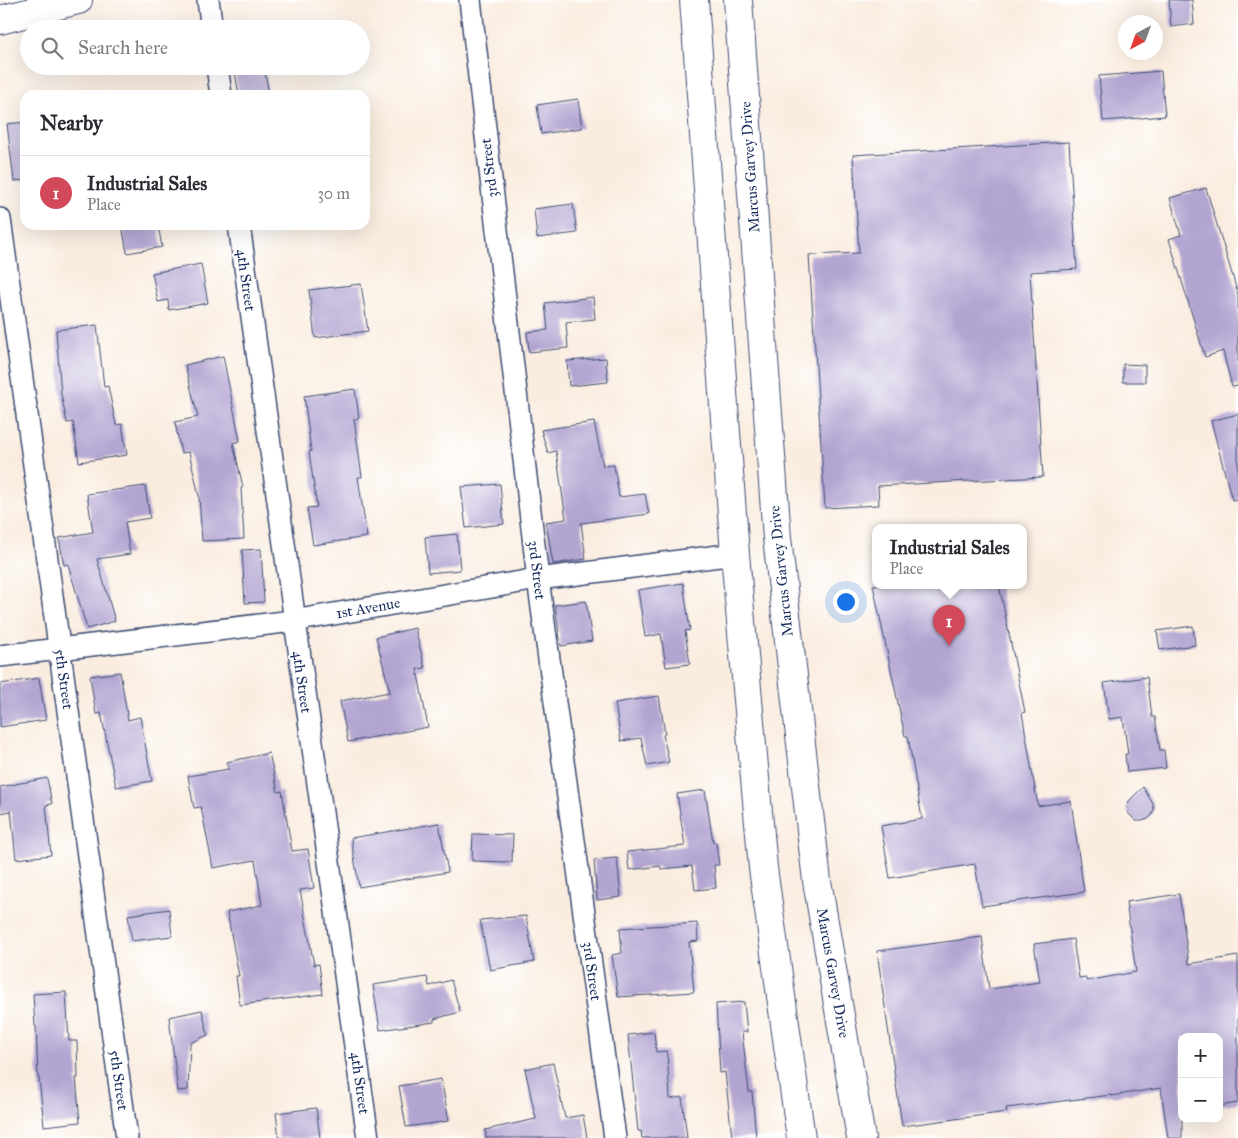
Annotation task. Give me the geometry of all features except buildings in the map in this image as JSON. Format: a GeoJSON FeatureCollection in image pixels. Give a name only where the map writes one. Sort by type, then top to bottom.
{"type":"FeatureCollection","features":[{"type":"Feature","properties":{"kind":"main road"},"geometry":{"type":"LineString","coordinates":[[0,20],[78,0]]}},
{"type":"Feature","properties":{"kind":"main road"},"geometry":{"type":"LineString","coordinates":[[694,0],[736,554],[763,868],[801,1138]]}},
{"type":"Feature","properties":{"kind":"main road","name":"Marcus Garvey Drive"},"geometry":{"type":"LineString","coordinates":[[738,0],[777,538],[817,880],[861,1138]]}},
{"type":"Feature","properties":{"kind":"main road"},"geometry":{"type":"LineString","coordinates":[[761,843],[782,939],[817,1138]]}},
{"type":"Feature","properties":{"kind":"street"},"geometry":{"type":"LineString","coordinates":[[208,0],[211,20]]}},
{"type":"Feature","properties":{"kind":"street","name":"3rd Street"},"geometry":{"type":"LineString","coordinates":[[470,0],[538,579],[615,1138]]}},
{"type":"Feature","properties":{"kind":"street"},"geometry":{"type":"LineString","coordinates":[[218,75],[220,90]]}},
{"type":"Feature","properties":{"kind":"street","name":"5th Street"},"geometry":{"type":"LineString","coordinates":[[0,219],[127,1138]]}},
{"type":"Feature","properties":{"kind":"street","name":"4th Street"},"geometry":{"type":"LineString","coordinates":[[240,230],[368,1138]]}},
{"type":"Feature","properties":{"kind":"street","name":"1st Avenue"},"geometry":{"type":"LineString","coordinates":[[0,656],[294,621],[538,579],[736,554]]}},
{"type":"Feature","properties":{"kind":"place","name":"Industrial Sales"},"geometry":{"type":"Point","coordinates":[949,646]}}]}
